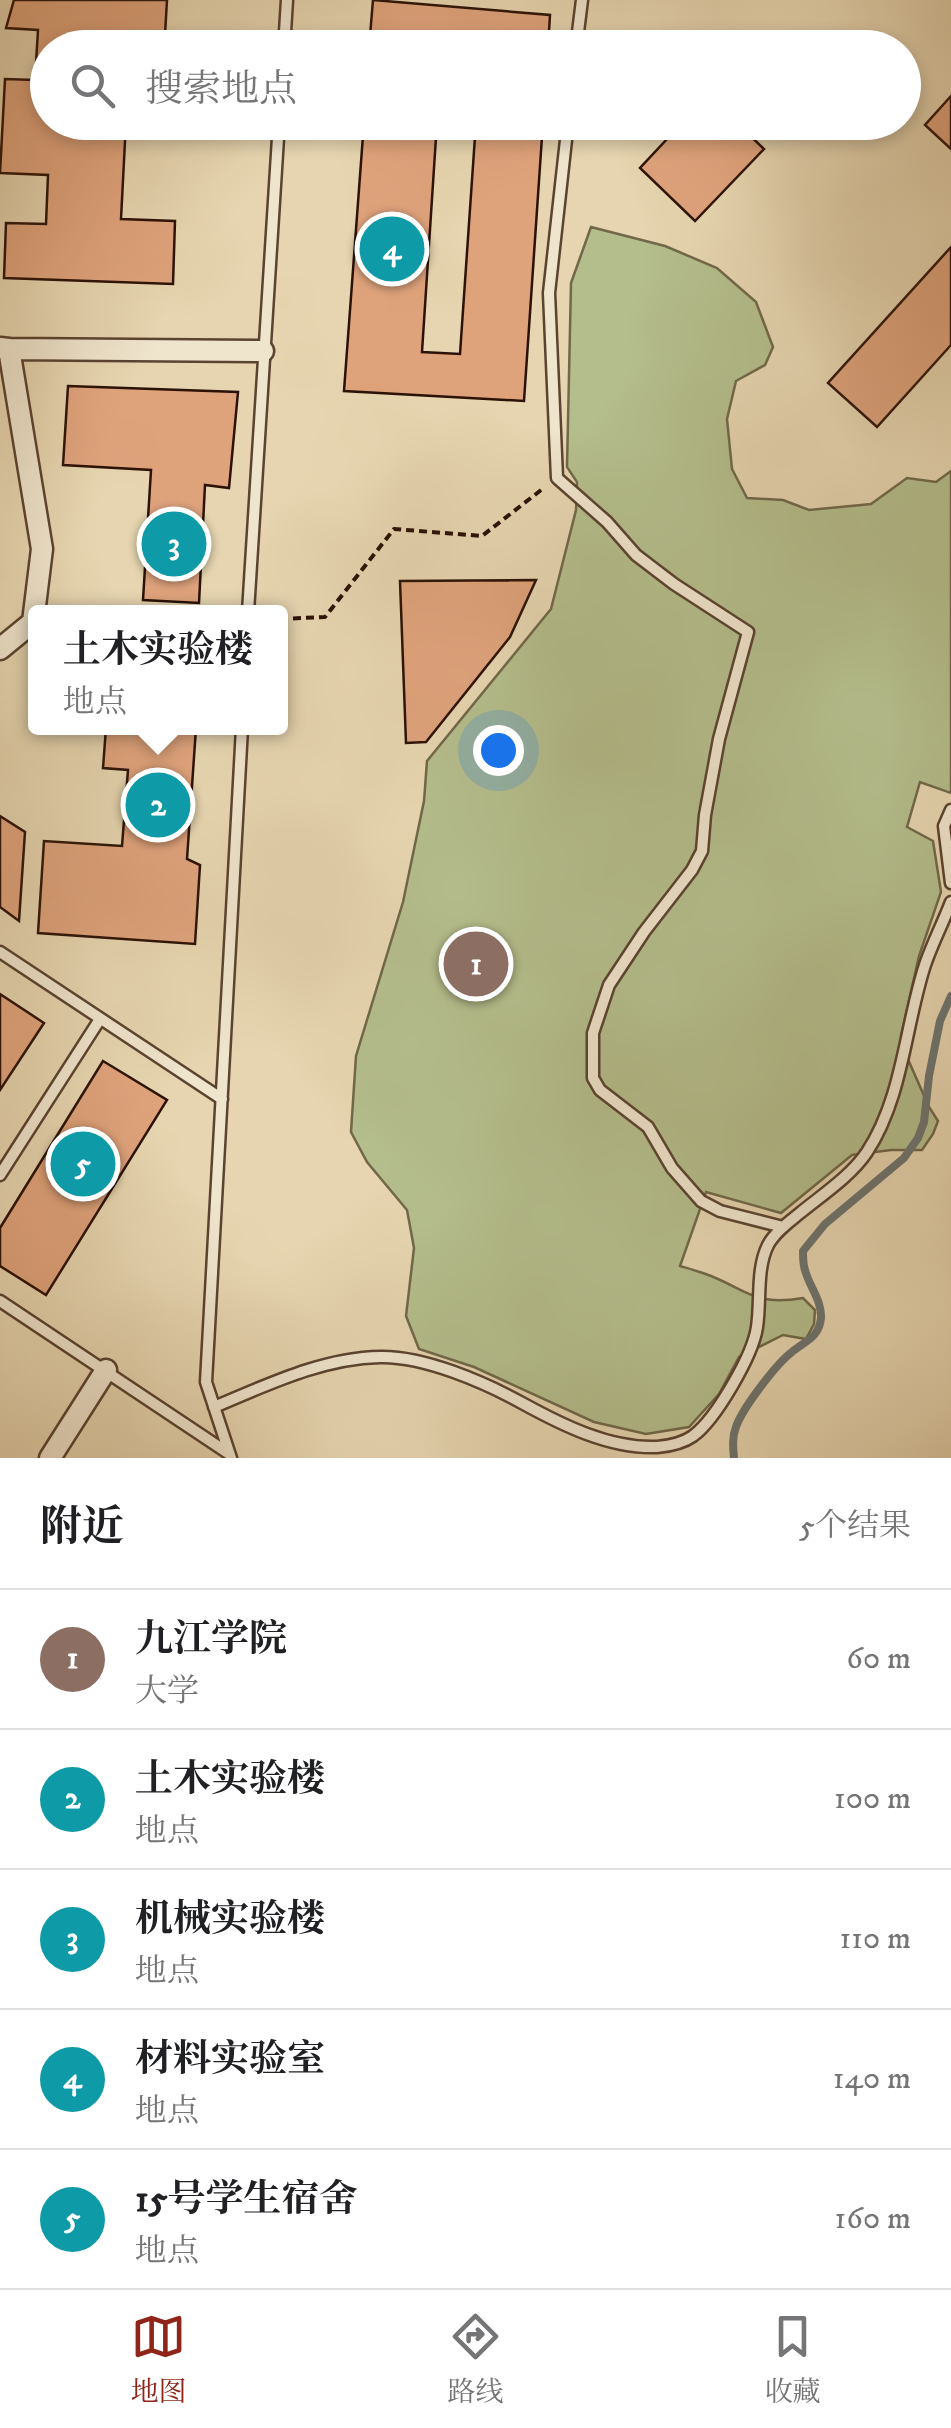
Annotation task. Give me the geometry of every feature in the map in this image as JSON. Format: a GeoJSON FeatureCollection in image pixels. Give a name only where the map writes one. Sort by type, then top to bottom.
{"type":"FeatureCollection","features":[{"type":"Feature","properties":{"kind":"street"},"geometry":{"type":"LineString","coordinates":[[35,605],[42,549],[4,348],[263,351]]}},
{"type":"Feature","properties":{"kind":"street"},"geometry":{"type":"LineString","coordinates":[[0,649],[28,626]]}},
{"type":"Feature","properties":{"kind":"street"},"geometry":{"type":"LineString","coordinates":[[50,1458],[106,1370]]}},
{"type":"Feature","properties":{"kind":"lane"},"geometry":{"type":"LineString","coordinates":[[285,30],[287,0]]}},
{"type":"Feature","properties":{"kind":"lane"},"geometry":{"type":"LineString","coordinates":[[578,30],[582,0]]}},
{"type":"Feature","properties":{"kind":"lane"},"geometry":{"type":"LineString","coordinates":[[248,605],[278,140]]}},
{"type":"Feature","properties":{"kind":"lane"},"geometry":{"type":"LineString","coordinates":[[566,140],[549,292],[557,478],[607,522],[636,555],[748,632],[719,739],[702,851],[609,985],[593,1033],[593,1078],[600,1090],[648,1127],[672,1168],[701,1201],[783,1227]]}},
{"type":"Feature","properties":{"kind":"lane"},"geometry":{"type":"LineString","coordinates":[[231,1456],[206,1382],[242,735]]}},
{"type":"Feature","properties":{"kind":"lane"},"geometry":{"type":"LineString","coordinates":[[951,810],[944,826],[951,883]]}},
{"type":"Feature","properties":{"kind":"lane"},"geometry":{"type":"LineString","coordinates":[[214,1407],[317,1367],[383,1357],[410,1360],[466,1376],[582,1432],[622,1443],[655,1447],[677,1444],[693,1436],[746,1360],[757,1328],[768,1246],[783,1227],[854,1167],[877,1133],[892,1095],[925,964],[951,902]]}},
{"type":"Feature","properties":{"kind":"lane"},"geometry":{"type":"LineString","coordinates":[[0,952],[222,1099]]}},
{"type":"Feature","properties":{"kind":"lane"},"geometry":{"type":"LineString","coordinates":[[0,1175],[100,1018]]}},
{"type":"Feature","properties":{"kind":"lane"},"geometry":{"type":"LineString","coordinates":[[0,1301],[231,1456]]}},
{"type":"Feature","properties":{"kind":"path"},"geometry":{"type":"LineString","coordinates":[[288,619],[325,617],[394,529],[482,536],[557,478]]}},
{"type":"Feature","properties":{"kind":"green space"},"geometry":{"type":"Polygon","coordinates":[[[591,227],[665,246],[717,268],[756,302],[773,347],[765,365],[736,381],[727,419],[732,469],[747,498],[783,500],[809,510],[871,504],[907,478],[936,482],[951,471],[951,793],[920,782],[907,827],[933,841],[941,892],[919,956],[901,1036],[938,1121],[922,1150],[852,1155],[781,1213],[706,1192],[680,1266],[764,1299],[803,1298],[815,1310],[814,1324],[806,1339],[783,1335],[739,1357],[719,1394],[689,1427],[646,1434],[594,1422],[474,1367],[419,1349],[406,1316],[414,1248],[407,1210],[367,1162],[351,1132],[356,1056],[403,902],[424,801],[427,761],[551,609],[576,510],[577,482],[567,467],[571,283],[591,227]]]}},
{"type":"Feature","properties":{"kind":"building"},"geometry":{"type":"Polygon","coordinates":[[[14,0],[167,0],[165,30],[6,28],[14,0]]]}},
{"type":"Feature","properties":{"kind":"building"},"geometry":{"type":"Polygon","coordinates":[[[373,0],[550,15],[549,30],[370,30],[373,0]]]}},
{"type":"Feature","properties":{"kind":"building"},"geometry":{"type":"Polygon","coordinates":[[[5,79],[30,80],[30,140],[125,140],[121,219],[175,221],[173,284],[4,278],[6,223],[46,224],[48,175],[0,173],[5,79]]]}},
{"type":"Feature","properties":{"kind":"building"},"geometry":{"type":"Polygon","coordinates":[[[951,96],[951,149],[925,125],[951,96]]]}},
{"type":"Feature","properties":{"kind":"building"},"geometry":{"type":"Polygon","coordinates":[[[363,140],[436,140],[422,352],[460,354],[475,140],[542,140],[524,401],[344,391],[363,140]]]}},
{"type":"Feature","properties":{"kind":"building"},"geometry":{"type":"Polygon","coordinates":[[[666,140],[755,140],[764,149],[695,221],[640,168],[666,140]]]}},
{"type":"Feature","properties":{"kind":"building"},"geometry":{"type":"Polygon","coordinates":[[[951,247],[951,345],[877,427],[828,383],[951,247]]]}},
{"type":"Feature","properties":{"kind":"building"},"geometry":{"type":"Polygon","coordinates":[[[68,386],[238,392],[229,488],[205,485],[199,603],[143,600],[151,470],[63,465],[68,386]]]}},
{"type":"Feature","properties":{"kind":"building"},"geometry":{"type":"Polygon","coordinates":[[[536,580],[510,637],[426,742],[406,743],[400,581],[536,580]]]}},
{"type":"Feature","properties":{"kind":"building"},"geometry":{"type":"Polygon","coordinates":[[[105,735],[196,735],[187,859],[200,865],[195,944],[38,933],[44,841],[122,846],[128,770],[103,768],[105,735]]]}},
{"type":"Feature","properties":{"kind":"building"},"geometry":{"type":"Polygon","coordinates":[[[0,816],[25,832],[19,921],[0,907],[0,816]]]}},
{"type":"Feature","properties":{"kind":"building"},"geometry":{"type":"Polygon","coordinates":[[[0,994],[44,1023],[0,1090],[0,994]]]}},
{"type":"Feature","properties":{"kind":"building"},"geometry":{"type":"Polygon","coordinates":[[[103,1061],[167,1100],[46,1295],[0,1266],[0,1228],[103,1061]]]}},
{"type":"Feature","properties":{"kind":"waterway"},"geometry":{"type":"LineString","coordinates":[[734,1458],[734,1435],[745,1409],[777,1366],[811,1338],[820,1325],[819,1304],[806,1273],[803,1251],[825,1224],[904,1158],[918,1138],[940,1021],[951,996]]}},
{"type":"Feature","properties":{"kind":"place","name":"材料实验室"},"geometry":{"type":"Point","coordinates":[392,249]}},
{"type":"Feature","properties":{"kind":"place","name":"机械实验楼"},"geometry":{"type":"Point","coordinates":[174,544]}},
{"type":"Feature","properties":{"kind":"place","name":"土木实验楼"},"geometry":{"type":"Point","coordinates":[158,805]}},
{"type":"Feature","properties":{"kind":"place","name":"九江学院"},"geometry":{"type":"Point","coordinates":[476,964]}},
{"type":"Feature","properties":{"kind":"place","name":"15号学生宿舍"},"geometry":{"type":"Point","coordinates":[83,1164]}}]}
